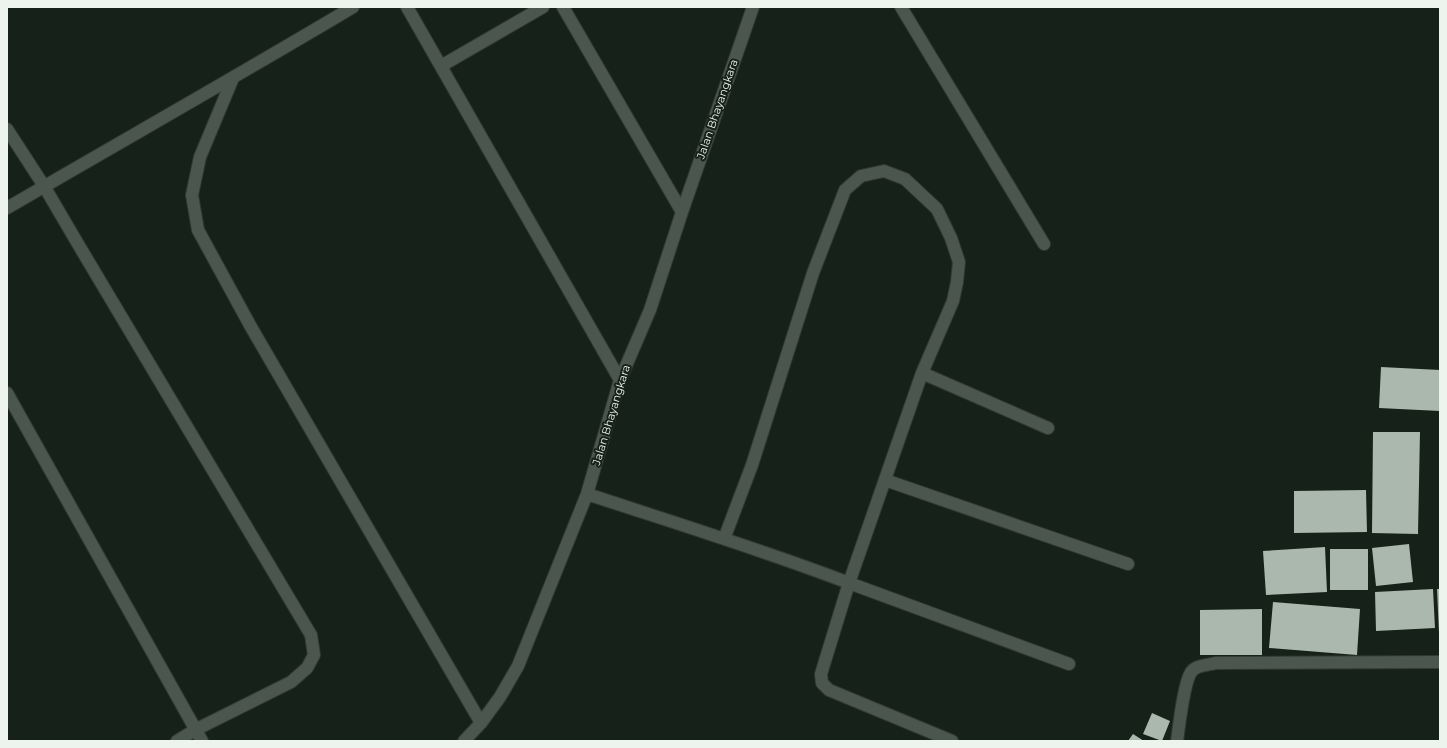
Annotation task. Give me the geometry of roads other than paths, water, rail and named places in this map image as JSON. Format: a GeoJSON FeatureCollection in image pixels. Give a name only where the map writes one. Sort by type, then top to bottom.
{"type":"FeatureCollection","features":[{"type":"Feature","properties":{"kind":"street"},"geometry":{"type":"LineString","coordinates":[[7,208],[353,7]]}},
{"type":"Feature","properties":{"kind":"street"},"geometry":{"type":"LineString","coordinates":[[407,7],[620,380]]}},
{"type":"Feature","properties":{"kind":"street"},"geometry":{"type":"LineString","coordinates":[[440,66],[543,7]]}},
{"type":"Feature","properties":{"kind":"street"},"geometry":{"type":"LineString","coordinates":[[563,7],[682,212]]}},
{"type":"Feature","properties":{"kind":"street","name":"Jalan Bhayangkara"},"geometry":{"type":"LineString","coordinates":[[464,741],[481,723],[500,697],[518,666],[587,494],[620,380],[650,310],[682,212],[753,7]]}},
{"type":"Feature","properties":{"kind":"street"},"geometry":{"type":"LineString","coordinates":[[901,7],[1044,244]]}},
{"type":"Feature","properties":{"kind":"street"},"geometry":{"type":"LineString","coordinates":[[233,78],[200,157],[192,194],[198,230],[250,327],[481,723]]}},
{"type":"Feature","properties":{"kind":"street"},"geometry":{"type":"LineString","coordinates":[[7,129],[44,186],[311,635],[314,655],[307,668],[291,682],[195,730],[177,741]]}},
{"type":"Feature","properties":{"kind":"street"},"geometry":{"type":"LineString","coordinates":[[724,539],[752,465],[813,273],[845,190],[861,176],[884,171],[905,179],[937,209],[951,238],[959,262],[957,282],[953,301],[922,373],[849,583],[821,674],[822,683],[829,690],[952,741]]}},
{"type":"Feature","properties":{"kind":"street"},"geometry":{"type":"LineString","coordinates":[[922,373],[1048,428]]}},
{"type":"Feature","properties":{"kind":"street"},"geometry":{"type":"LineString","coordinates":[[7,393],[202,741]]}},
{"type":"Feature","properties":{"kind":"street"},"geometry":{"type":"LineString","coordinates":[[885,480],[1128,564]]}},
{"type":"Feature","properties":{"kind":"street"},"geometry":{"type":"LineString","coordinates":[[587,494],[793,562],[1069,664]]}},
{"type":"Feature","properties":{"kind":"street"},"geometry":{"type":"LineString","coordinates":[[1177,741],[1188,680],[1192,670],[1198,668],[1216,663],[1440,662]]}}]}
